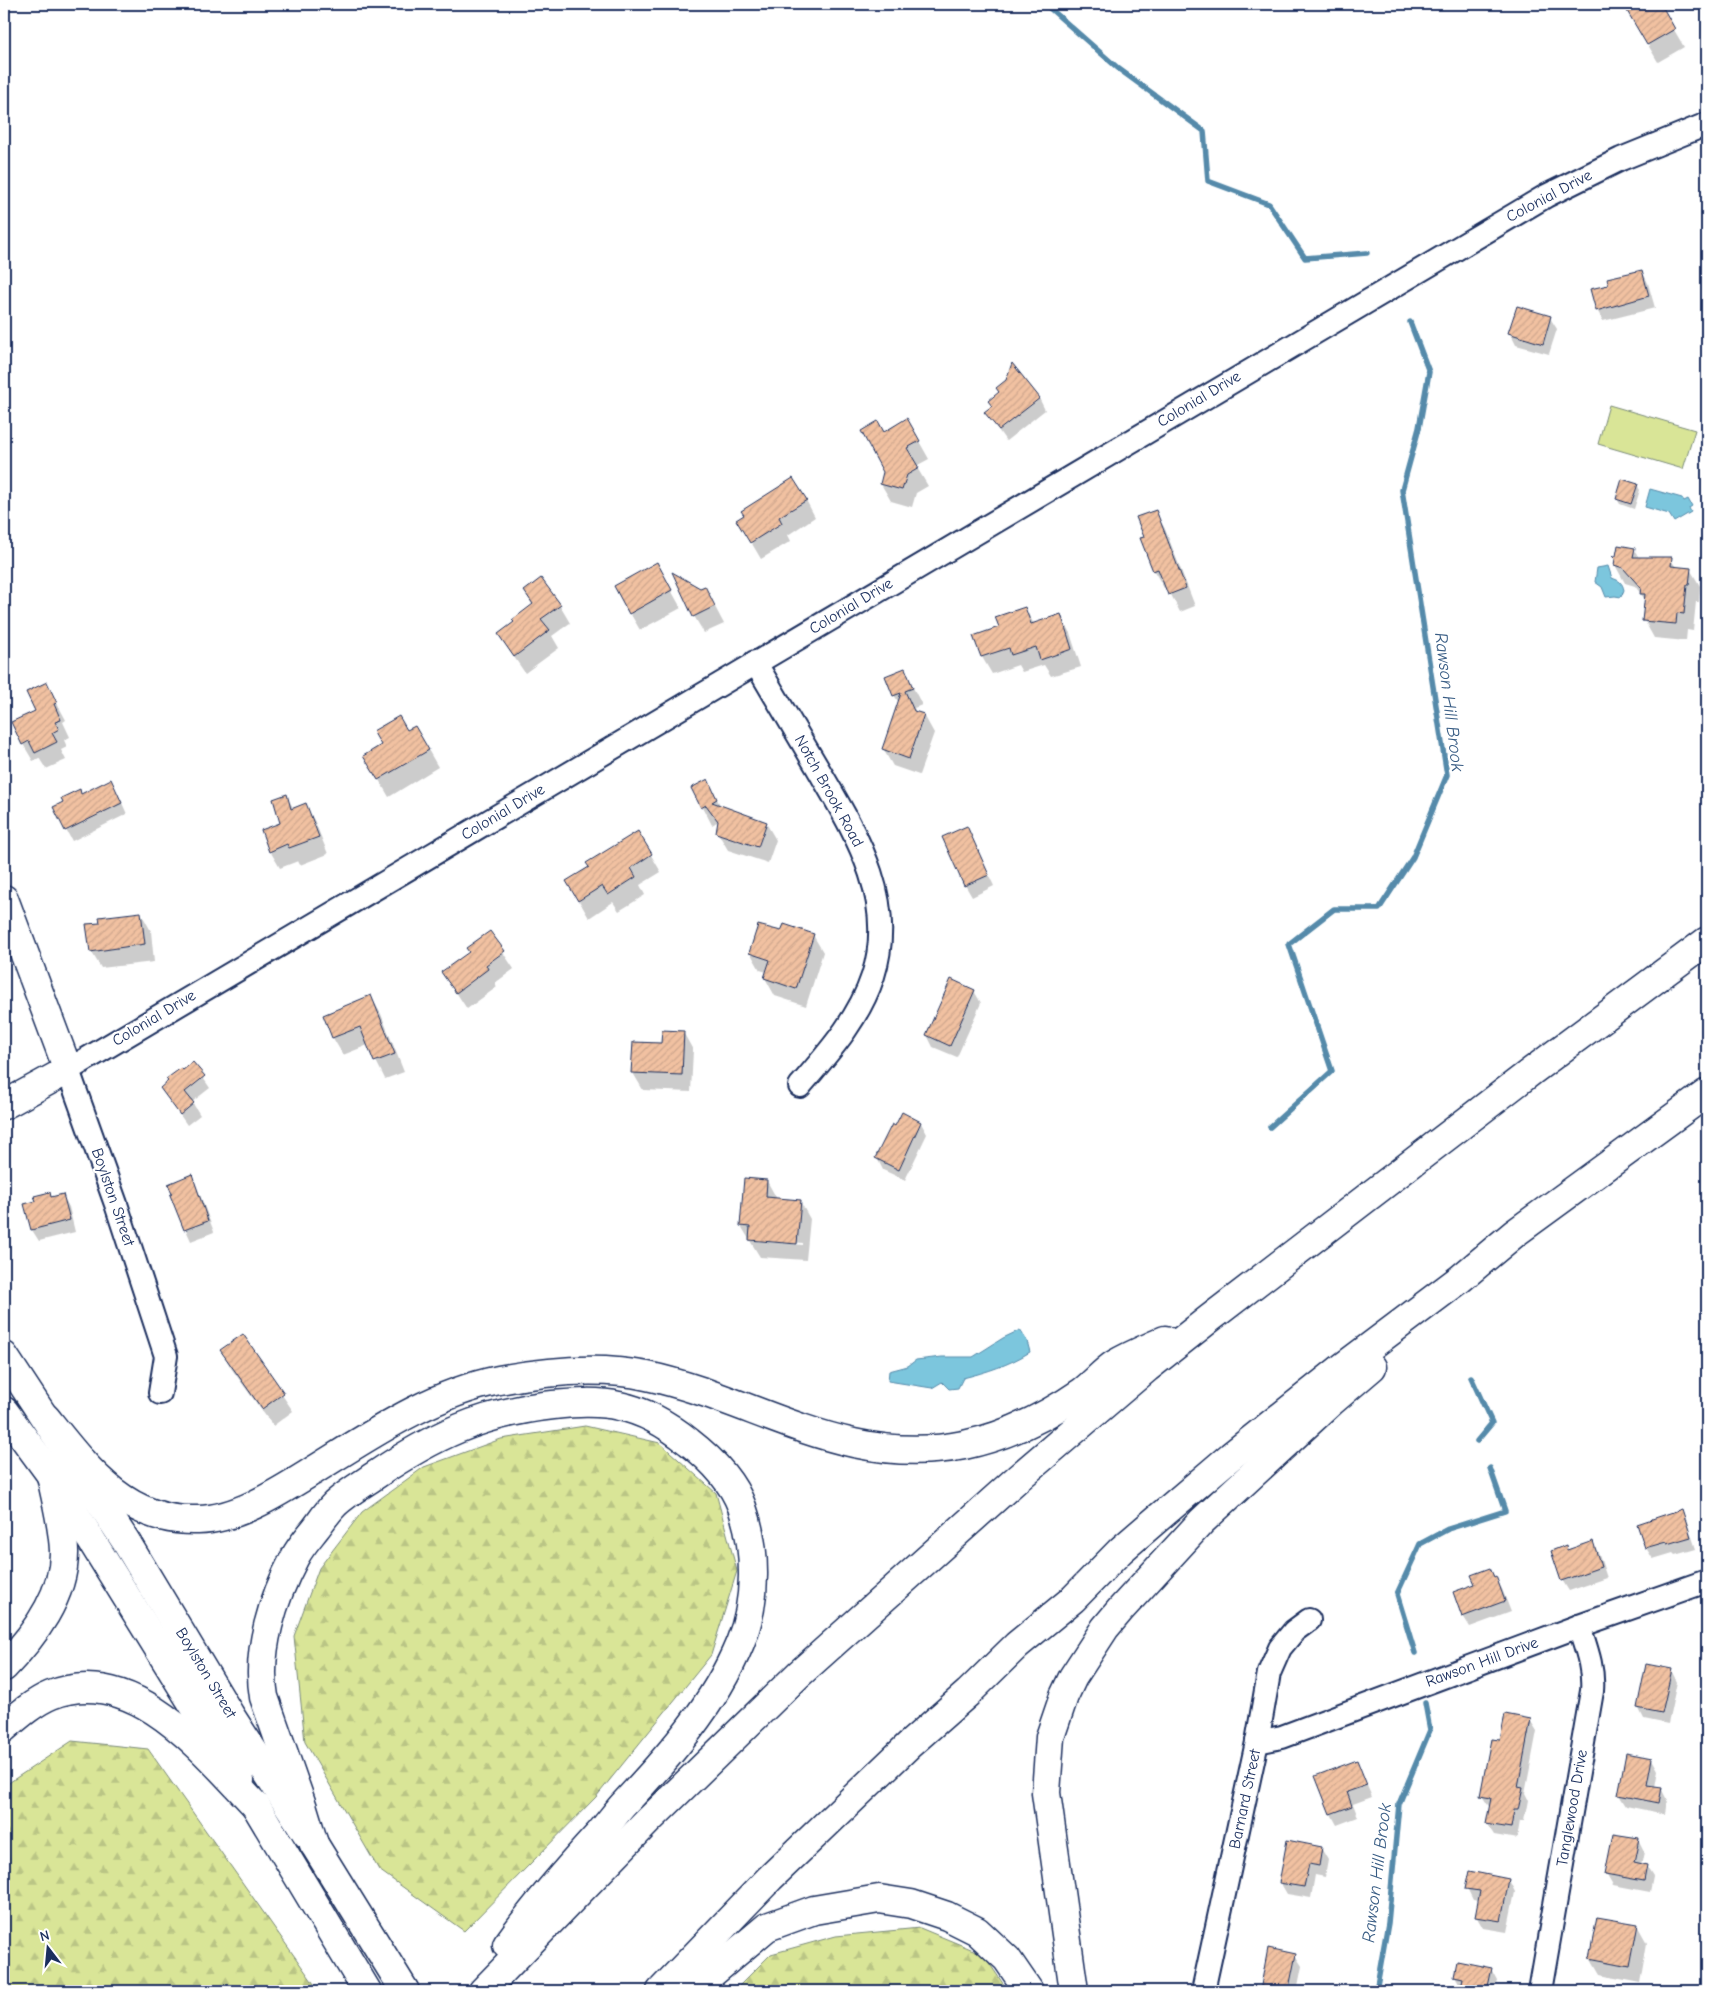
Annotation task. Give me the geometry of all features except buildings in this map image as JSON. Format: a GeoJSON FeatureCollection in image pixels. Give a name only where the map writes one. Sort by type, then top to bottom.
{"type":"FeatureCollection","features":[{"type":"Feature","properties":{"kind":"main road","name":"Boylston Street"},"geometry":{"type":"LineString","coordinates":[[4,900],[68,1070]]}},
{"type":"Feature","properties":{"kind":"main road"},"geometry":{"type":"LineString","coordinates":[[483,1991],[647,1822],[799,1674],[1017,1479],[1147,1368],[1209,1319],[1532,1071],[1707,940]]}},
{"type":"Feature","properties":{"kind":"main road","name":"Colonial Drive"},"geometry":{"type":"LineString","coordinates":[[4,1105],[68,1070]]}},
{"type":"Feature","properties":{"kind":"main road"},"geometry":{"type":"LineString","coordinates":[[661,1991],[770,1878],[1017,1645],[1073,1599],[1128,1544],[1231,1456],[1343,1367],[1460,1279],[1516,1233],[1707,1093]]}},
{"type":"Feature","properties":{"kind":"main road"},"geometry":{"type":"LineString","coordinates":[[1074,1991],[1046,1793],[1050,1737],[1072,1677],[1105,1628],[1202,1522],[1331,1402],[1416,1330],[1460,1279]]}},
{"type":"Feature","properties":{"kind":"main road"},"geometry":{"type":"LineString","coordinates":[[46,1418],[86,1467],[105,1487],[118,1497],[151,1514],[176,1519],[198,1520],[223,1517],[251,1506],[287,1487],[419,1408],[446,1396],[494,1381],[549,1373],[582,1371],[625,1372],[684,1387],[794,1427],[853,1443],[898,1450],[939,1449],[987,1439],[1040,1418],[1089,1387],[1113,1365],[1209,1319]]}},
{"type":"Feature","properties":{"kind":"main road","name":"Boylston Street"},"geometry":{"type":"LineString","coordinates":[[4,1356],[125,1540],[230,1715],[406,1991]]}},
{"type":"Feature","properties":{"kind":"main road"},"geometry":{"type":"LineString","coordinates":[[314,1844],[264,1697],[262,1663],[273,1612],[284,1581],[296,1555],[333,1506],[410,1451],[430,1440],[488,1418],[541,1406],[586,1403],[621,1406],[642,1413],[663,1423],[717,1466],[739,1500],[746,1519],[752,1562],[752,1592],[741,1642],[721,1681],[693,1726],[574,1860],[528,1917],[474,1991]]}},
{"type":"Feature","properties":{"kind":"main road","name":"Boylston Street"},"geometry":{"type":"LineString","coordinates":[[4,1411],[51,1475],[256,1806],[367,1991]]}},
{"type":"Feature","properties":{"kind":"main road"},"geometry":{"type":"LineString","coordinates":[[4,1667],[23,1646],[45,1616],[54,1597],[60,1576],[64,1553],[63,1540],[51,1475]]}},
{"type":"Feature","properties":{"kind":"main road"},"geometry":{"type":"LineString","coordinates":[[4,1728],[32,1705],[50,1696],[79,1689],[108,1689],[135,1698],[182,1730],[256,1806]]}},
{"type":"Feature","properties":{"kind":"main road"},"geometry":{"type":"LineString","coordinates":[[691,1991],[767,1927],[814,1910],[879,1899],[911,1904],[947,1916],[977,1931],[1007,1959],[1029,1991]]}},
{"type":"Feature","properties":{"kind":"street","name":"Colonial Drive"},"geometry":{"type":"LineString","coordinates":[[68,1070],[755,662],[1546,196],[1621,159],[1707,124]]}},
{"type":"Feature","properties":{"kind":"street","name":"Notch Brook Road"},"geometry":{"type":"LineString","coordinates":[[755,662],[857,836],[869,868],[878,903],[879,939],[877,958],[866,994],[848,1027],[800,1086]]}},
{"type":"Feature","properties":{"kind":"street","name":"Boylston Street"},"geometry":{"type":"LineString","coordinates":[[68,1070],[116,1204],[166,1356],[160,1393]]}},
{"type":"Feature","properties":{"kind":"street","name":"Rawson Hill Drive"},"geometry":{"type":"LineString","coordinates":[[1257,1742],[1282,1737],[1579,1626],[1707,1581]]}},
{"type":"Feature","properties":{"kind":"street","name":"Barnard Street"},"geometry":{"type":"LineString","coordinates":[[1203,1991],[1257,1742],[1269,1673],[1287,1638],[1309,1620]]}},
{"type":"Feature","properties":{"kind":"street","name":"Tanglewood Drive"},"geometry":{"type":"LineString","coordinates":[[1540,1991],[1593,1682],[1590,1659],[1579,1626]]}},
{"type":"Feature","properties":{"kind":"green space"},"geometry":{"type":"Polygon","coordinates":[[[1609,405],[1695,430],[1683,469],[1598,444],[1609,405]]]}},
{"type":"Feature","properties":{"kind":"green space"},"geometry":{"type":"Polygon","coordinates":[[[585,1426],[660,1443],[716,1493],[737,1571],[711,1655],[596,1797],[464,1931],[379,1870],[305,1742],[294,1636],[319,1568],[362,1512],[424,1467],[501,1439],[585,1426]]]}},
{"type":"Feature","properties":{"kind":"green space"},"geometry":{"type":"Polygon","coordinates":[[[72,1741],[148,1749],[319,1991],[4,1991],[4,1786],[72,1741]]]}},
{"type":"Feature","properties":{"kind":"green space"},"geometry":{"type":"Polygon","coordinates":[[[920,1928],[983,1954],[1008,1991],[734,1991],[771,1954],[836,1936],[920,1928]]]}},
{"type":"Feature","properties":{"kind":"water"},"geometry":{"type":"Polygon","coordinates":[[[1650,489],[1682,498],[1684,501],[1688,499],[1692,506],[1689,508],[1691,512],[1674,522],[1669,514],[1645,507],[1650,489]]]}},
{"type":"Feature","properties":{"kind":"water"},"geometry":{"type":"Polygon","coordinates":[[[1608,566],[1612,578],[1619,581],[1622,585],[1624,590],[1621,597],[1606,597],[1602,587],[1595,582],[1597,568],[1608,566]]]}},
{"type":"Feature","properties":{"kind":"water"},"geometry":{"type":"Polygon","coordinates":[[[1020,1330],[1027,1341],[1030,1352],[998,1368],[963,1378],[958,1388],[949,1389],[942,1382],[932,1388],[888,1381],[889,1371],[908,1366],[916,1360],[942,1357],[973,1357],[1003,1338],[1020,1330]]]}},
{"type":"Feature","properties":{"kind":"waterway","name":"Rawson Hill Brook"},"geometry":{"type":"LineString","coordinates":[[1045,4],[1119,69],[1204,131],[1208,181],[1269,204],[1305,258],[1367,253]]}},
{"type":"Feature","properties":{"kind":"waterway","name":"Rawson Hill Brook"},"geometry":{"type":"LineString","coordinates":[[1270,1127],[1332,1071],[1289,944],[1334,909],[1379,909],[1413,857],[1447,775],[1402,490],[1419,428],[1429,372],[1410,322]]}},
{"type":"Feature","properties":{"kind":"waterway","name":"Rawson Hill Brook"},"geometry":{"type":"LineString","coordinates":[[1471,1377],[1492,1423],[1477,1441]]}},
{"type":"Feature","properties":{"kind":"waterway","name":"Rawson Hill Brook"},"geometry":{"type":"LineString","coordinates":[[1415,1653],[1397,1594],[1420,1544],[1448,1529],[1505,1511],[1490,1468]]}},
{"type":"Feature","properties":{"kind":"waterway","name":"Rawson Hill Brook"},"geometry":{"type":"LineString","coordinates":[[1376,1991],[1388,1923],[1399,1804],[1430,1730],[1425,1703]]}}]}
